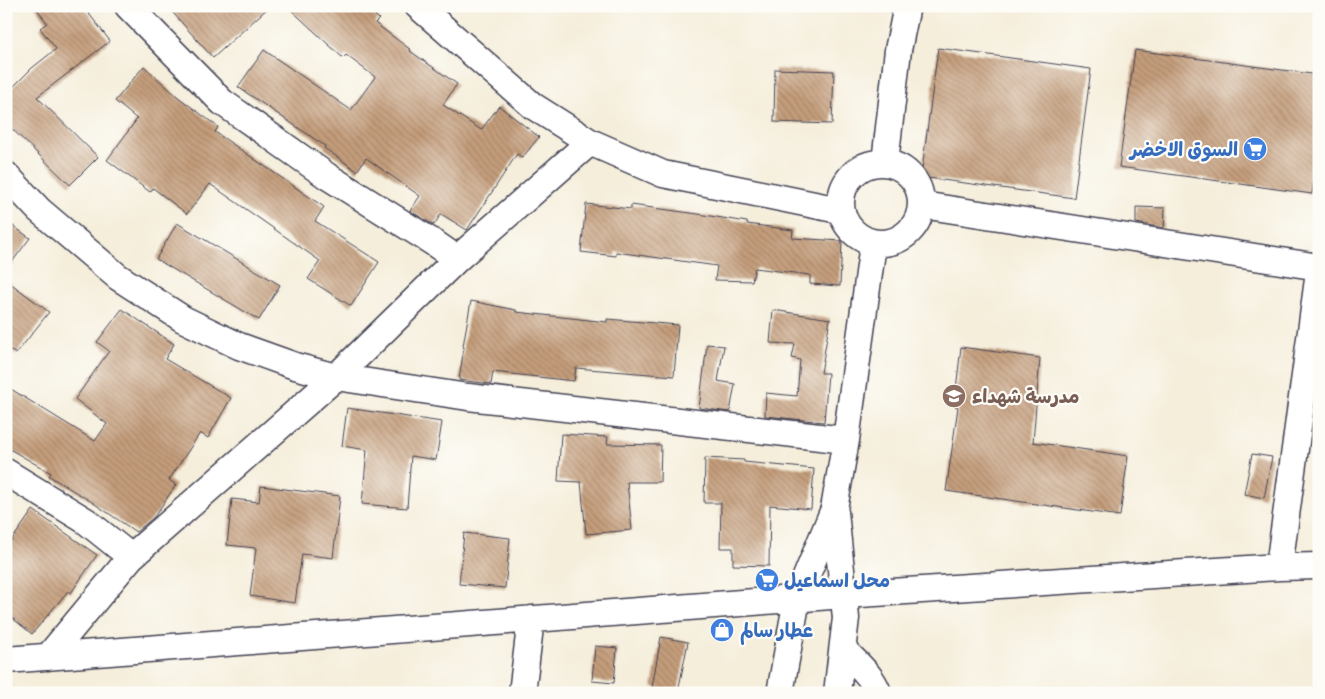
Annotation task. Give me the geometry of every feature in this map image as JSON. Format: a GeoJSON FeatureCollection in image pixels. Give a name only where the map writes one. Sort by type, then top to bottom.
{"type":"FeatureCollection","features":[{"type":"Feature","properties":{"kind":"street"},"geometry":{"type":"LineString","coordinates":[[128,6],[222,102],[326,176],[457,259]]}},
{"type":"Feature","properties":{"kind":"street"},"geometry":{"type":"LineString","coordinates":[[418,6],[532,106],[590,142],[663,174],[839,210]]}},
{"type":"Feature","properties":{"kind":"street"},"geometry":{"type":"LineString","coordinates":[[885,162],[898,50],[907,6]]}},
{"type":"Feature","properties":{"kind":"street"},"geometry":{"type":"LineString","coordinates":[[48,657],[131,557],[336,377],[457,259],[590,142]]}},
{"type":"Feature","properties":{"kind":"street"},"geometry":{"type":"LineString","coordinates":[[885,162],[904,170],[918,185],[922,205],[914,227],[896,242],[873,244],[851,232],[839,210],[843,185],[860,167],[885,162]]}},
{"type":"Feature","properties":{"kind":"street"},"geometry":{"type":"LineString","coordinates":[[6,175],[39,210],[118,277],[183,319],[239,346],[336,377],[468,397],[846,440]]}},
{"type":"Feature","properties":{"kind":"street"},"geometry":{"type":"LineString","coordinates":[[922,205],[1319,267]]}},
{"type":"Feature","properties":{"kind":"street"},"geometry":{"type":"LineString","coordinates":[[780,693],[797,599],[834,509],[846,440],[873,244]]}},
{"type":"Feature","properties":{"kind":"street"},"geometry":{"type":"LineString","coordinates":[[1279,567],[1319,272]]}},
{"type":"Feature","properties":{"kind":"street"},"geometry":{"type":"LineString","coordinates":[[6,472],[86,521],[131,557]]}},
{"type":"Feature","properties":{"kind":"street"},"geometry":{"type":"LineString","coordinates":[[834,509],[846,618],[837,693]]}},
{"type":"Feature","properties":{"kind":"street"},"geometry":{"type":"LineString","coordinates":[[6,660],[844,595],[1319,566]]}},
{"type":"Feature","properties":{"kind":"street"},"geometry":{"type":"LineString","coordinates":[[522,693],[531,619]]}},
{"type":"Feature","properties":{"kind":"street"},"geometry":{"type":"LineString","coordinates":[[842,648],[870,678],[878,693]]}},
{"type":"Feature","properties":{"kind":"building"},"geometry":{"type":"Polygon","coordinates":[[[35,6],[83,6],[110,41],[37,97],[98,157],[70,185],[6,123],[6,94],[32,68],[56,49],[40,28],[47,23],[35,6]]]}},
{"type":"Feature","properties":{"kind":"building"},"geometry":{"type":"Polygon","coordinates":[[[167,6],[270,6],[213,58],[167,6]]]}},
{"type":"Feature","properties":{"kind":"building"},"geometry":{"type":"Polygon","coordinates":[[[287,6],[366,6],[379,19],[375,23],[410,51],[457,84],[443,105],[481,130],[499,106],[539,137],[522,158],[517,154],[467,230],[441,214],[434,225],[410,211],[420,196],[366,158],[357,171],[324,148],[325,146],[238,87],[264,50],[351,110],[375,77],[346,55],[343,58],[287,6]]]}},
{"type":"Feature","properties":{"kind":"building"},"geometry":{"type":"Polygon","coordinates":[[[938,48],[1091,69],[1074,198],[921,177],[938,48]]]}},
{"type":"Feature","properties":{"kind":"building"},"geometry":{"type":"Polygon","coordinates":[[[1135,50],[1319,75],[1319,146],[1312,194],[1119,167],[1135,50]]]}},
{"type":"Feature","properties":{"kind":"building"},"geometry":{"type":"Polygon","coordinates":[[[144,66],[178,97],[218,127],[215,132],[324,207],[315,221],[379,262],[351,306],[308,279],[320,261],[210,184],[187,214],[153,188],[150,192],[107,160],[137,119],[115,101],[144,66]]]}},
{"type":"Feature","properties":{"kind":"building"},"geometry":{"type":"Polygon","coordinates":[[[775,69],[834,71],[832,124],[774,122],[775,69]]]}},
{"type":"Feature","properties":{"kind":"building"},"geometry":{"type":"Polygon","coordinates":[[[586,204],[631,209],[631,205],[698,214],[747,222],[747,224],[793,230],[792,238],[842,241],[840,286],[810,284],[810,275],[755,268],[752,281],[715,280],[717,266],[616,252],[616,256],[581,252],[586,204]]]}},
{"type":"Feature","properties":{"kind":"building"},"geometry":{"type":"Polygon","coordinates":[[[1136,207],[1165,208],[1164,228],[1136,223],[1136,207]]]}},
{"type":"Feature","properties":{"kind":"building"},"geometry":{"type":"Polygon","coordinates":[[[6,221],[30,238],[6,270],[6,221]]]}},
{"type":"Feature","properties":{"kind":"building"},"geometry":{"type":"Polygon","coordinates":[[[177,223],[280,285],[259,320],[156,259],[177,223]]]}},
{"type":"Feature","properties":{"kind":"building"},"geometry":{"type":"Polygon","coordinates":[[[6,280],[49,312],[16,354],[6,347],[6,280]]]}},
{"type":"Feature","properties":{"kind":"building"},"geometry":{"type":"Polygon","coordinates":[[[471,301],[516,310],[516,312],[607,322],[607,319],[678,325],[674,376],[576,368],[574,381],[493,372],[491,384],[459,380],[471,301]]]}},
{"type":"Feature","properties":{"kind":"building"},"geometry":{"type":"Polygon","coordinates":[[[122,309],[174,344],[165,359],[231,398],[208,438],[200,433],[169,480],[176,485],[154,517],[136,532],[49,476],[51,473],[6,447],[6,386],[95,441],[107,424],[75,399],[109,351],[97,342],[122,309]]]}},
{"type":"Feature","properties":{"kind":"building"},"geometry":{"type":"Polygon","coordinates":[[[773,310],[830,319],[821,373],[828,373],[824,422],[765,416],[766,393],[797,396],[800,360],[792,358],[795,344],[770,343],[773,310]]]}},
{"type":"Feature","properties":{"kind":"building"},"geometry":{"type":"Polygon","coordinates":[[[707,344],[724,346],[718,381],[735,384],[730,412],[699,408],[707,344]]]}},
{"type":"Feature","properties":{"kind":"building"},"geometry":{"type":"Polygon","coordinates":[[[961,347],[1040,358],[1033,442],[1128,456],[1120,516],[946,491],[958,407],[954,406],[961,347]]]}},
{"type":"Feature","properties":{"kind":"building"},"geometry":{"type":"Polygon","coordinates":[[[347,408],[442,422],[436,460],[411,456],[407,508],[362,504],[367,450],[342,446],[347,408]]]}},
{"type":"Feature","properties":{"kind":"building"},"geometry":{"type":"Polygon","coordinates":[[[561,434],[608,437],[607,444],[661,445],[660,482],[627,482],[632,530],[586,534],[581,482],[558,481],[561,434]]]}},
{"type":"Feature","properties":{"kind":"building"},"geometry":{"type":"Polygon","coordinates":[[[1252,454],[1272,457],[1264,498],[1244,494],[1252,454]]]}},
{"type":"Feature","properties":{"kind":"building"},"geometry":{"type":"Polygon","coordinates":[[[705,458],[744,460],[744,462],[814,469],[811,509],[770,505],[769,566],[733,565],[733,548],[720,548],[721,503],[704,503],[705,458]]]}},
{"type":"Feature","properties":{"kind":"building"},"geometry":{"type":"Polygon","coordinates":[[[261,486],[340,496],[333,558],[302,554],[295,603],[250,596],[256,548],[227,545],[232,499],[259,502],[261,486]]]}},
{"type":"Feature","properties":{"kind":"building"},"geometry":{"type":"Polygon","coordinates":[[[33,510],[97,555],[71,593],[68,591],[32,634],[6,613],[6,548],[33,510]]]}},
{"type":"Feature","properties":{"kind":"building"},"geometry":{"type":"Polygon","coordinates":[[[464,533],[510,538],[505,588],[459,584],[464,533]]]}},
{"type":"Feature","properties":{"kind":"building"},"geometry":{"type":"Polygon","coordinates":[[[661,637],[688,642],[678,692],[652,687],[661,637]]]}},
{"type":"Feature","properties":{"kind":"building"},"geometry":{"type":"Polygon","coordinates":[[[595,646],[617,648],[614,683],[592,681],[595,646]]]}},
{"type":"Feature","properties":{"kind":"place","name":"السوق الاخضر"},"geometry":{"type":"Point","coordinates":[1255,149]}},
{"type":"Feature","properties":{"kind":"place","name":"مدرسة شهداء"},"geometry":{"type":"Point","coordinates":[954,396]}},
{"type":"Feature","properties":{"kind":"place","name":"محل اسماعيل"},"geometry":{"type":"Point","coordinates":[767,580]}},
{"type":"Feature","properties":{"kind":"place","name":"عطار سالم"},"geometry":{"type":"Point","coordinates":[722,630]}}]}
